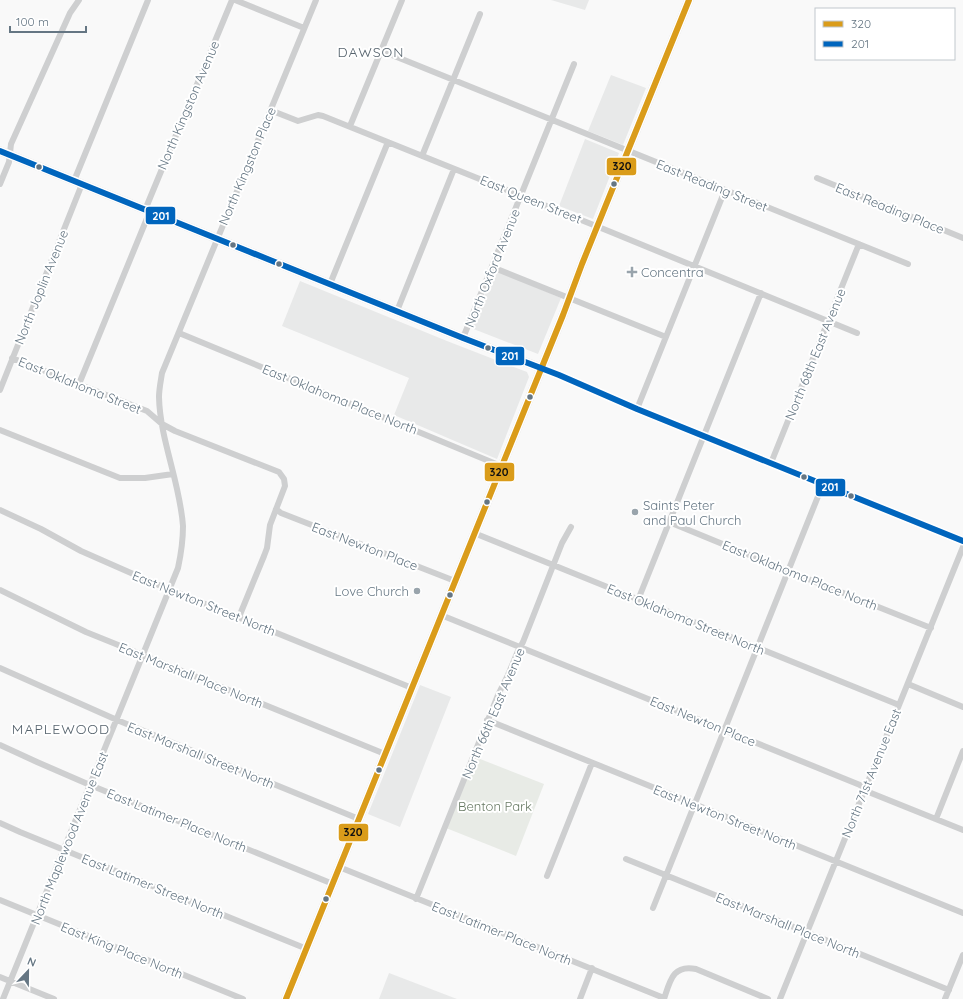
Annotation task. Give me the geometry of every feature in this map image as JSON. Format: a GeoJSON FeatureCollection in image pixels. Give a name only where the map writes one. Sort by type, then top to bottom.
{"type":"FeatureCollection","features":[{"type":"Feature","properties":{"kind":"main road"},"geometry":{"type":"LineString","coordinates":[[286,999],[689,0]]}},
{"type":"Feature","properties":{"kind":"main road"},"geometry":{"type":"LineString","coordinates":[[0,151],[541,368]]}},
{"type":"Feature","properties":{"kind":"street"},"geometry":{"type":"LineString","coordinates":[[0,184],[9,162],[11,144],[70,13],[79,0]]}},
{"type":"Feature","properties":{"kind":"street"},"geometry":{"type":"LineString","coordinates":[[74,181],[148,0]]}},
{"type":"Feature","properties":{"kind":"street"},"geometry":{"type":"LineString","coordinates":[[233,0],[304,28]]}},
{"type":"Feature","properties":{"kind":"street","name":"North Kingston Avenue"},"geometry":{"type":"LineString","coordinates":[[79,384],[147,211],[233,0]]}},
{"type":"Feature","properties":{"kind":"street","name":"North Kingston Place"},"geometry":{"type":"LineString","coordinates":[[162,424],[159,396],[162,373],[316,0]]}},
{"type":"Feature","properties":{"kind":"street"},"geometry":{"type":"LineString","coordinates":[[350,126],[382,52],[402,0]]}},
{"type":"Feature","properties":{"kind":"street"},"geometry":{"type":"LineString","coordinates":[[422,156],[480,14]]}},
{"type":"Feature","properties":{"kind":"street","name":"East Reading Street"},"geometry":{"type":"LineString","coordinates":[[382,52],[908,264]]}},
{"type":"Feature","properties":{"kind":"street","name":"North Oxford Avenue"},"geometry":{"type":"LineString","coordinates":[[463,338],[574,64]]}},
{"type":"Feature","properties":{"kind":"street","name":"East Queen Street"},"geometry":{"type":"LineString","coordinates":[[270,110],[298,121],[321,115],[350,126],[857,333]]}},
{"type":"Feature","properties":{"kind":"street"},"geometry":{"type":"LineString","coordinates":[[330,284],[388,142]]}},
{"type":"Feature","properties":{"kind":"street"},"geometry":{"type":"LineString","coordinates":[[397,311],[454,169]]}},
{"type":"Feature","properties":{"kind":"street","name":"East Reading Place"},"geometry":{"type":"LineString","coordinates":[[817,178],[963,238]]}},
{"type":"Feature","properties":{"kind":"street","name":"North Joplin Avenue"},"geometry":{"type":"LineString","coordinates":[[0,390],[82,184]]}},
{"type":"Feature","properties":{"kind":"street"},"geometry":{"type":"LineString","coordinates":[[637,409],[725,190]]}},
{"type":"Feature","properties":{"kind":"street","name":"North 68th East Avenue"},"geometry":{"type":"LineString","coordinates":[[770,463],[859,244]]}},
{"type":"Feature","properties":{"kind":"street"},"geometry":{"type":"LineString","coordinates":[[492,267],[666,337]]}},
{"type":"Feature","properties":{"kind":"street"},"geometry":{"type":"LineString","coordinates":[[638,600],[761,293]]}},
{"type":"Feature","properties":{"kind":"street","name":"East Oklahoma Place North"},"geometry":{"type":"LineString","coordinates":[[179,333],[501,466]]}},
{"type":"Feature","properties":{"kind":"street","name":"East Oklahoma Street"},"geometry":{"type":"LineString","coordinates":[[12,358],[147,411],[162,424],[175,431],[279,472],[284,479],[285,486],[276,509]]}},
{"type":"Feature","properties":{"kind":"street"},"geometry":{"type":"LineString","coordinates":[[541,368],[637,409],[963,541]]}},
{"type":"Feature","properties":{"kind":"street","name":"North Maplewood Avenue East"},"geometry":{"type":"LineString","coordinates":[[3,999],[178,568],[183,542],[183,526],[162,424]]}},
{"type":"Feature","properties":{"kind":"street"},"geometry":{"type":"LineString","coordinates":[[0,430],[120,478],[145,478],[173,474]]}},
{"type":"Feature","properties":{"kind":"street"},"geometry":{"type":"LineString","coordinates":[[653,908],[823,484]]}},
{"type":"Feature","properties":{"kind":"street"},"geometry":{"type":"LineString","coordinates":[[239,617],[264,556],[270,525],[276,509]]}},
{"type":"Feature","properties":{"kind":"street","name":"East Newton Place"},"geometry":{"type":"LineString","coordinates":[[276,509],[281,513],[455,581]]}},
{"type":"Feature","properties":{"kind":"street","name":"East Newton Street North"},"geometry":{"type":"LineString","coordinates":[[0,510],[41,529],[82,551],[170,590],[412,688]]}},
{"type":"Feature","properties":{"kind":"street","name":"East Oklahoma Place North"},"geometry":{"type":"LineString","coordinates":[[669,522],[930,628]]}},
{"type":"Feature","properties":{"kind":"street","name":"North 66th East Avenue"},"geometry":{"type":"LineString","coordinates":[[416,899],[487,720],[523,642],[562,543],[571,527]]}},
{"type":"Feature","properties":{"kind":"street","name":"East Oklahoma Street North"},"geometry":{"type":"LineString","coordinates":[[474,533],[899,705]]}},
{"type":"Feature","properties":{"kind":"street","name":"North 71st Avenue East"},"geometry":{"type":"LineString","coordinates":[[780,999],[963,547]]}},
{"type":"Feature","properties":{"kind":"street","name":"East Marshall Place North"},"geometry":{"type":"LineString","coordinates":[[0,590],[86,632],[385,754]]}},
{"type":"Feature","properties":{"kind":"street","name":"East Newton Place"},"geometry":{"type":"LineString","coordinates":[[441,615],[860,785],[870,793],[963,830]]}},
{"type":"Feature","properties":{"kind":"street","name":"East Marshall Street North"},"geometry":{"type":"LineString","coordinates":[[0,668],[117,720],[359,819]]}},
{"type":"Feature","properties":{"kind":"street"},"geometry":{"type":"LineString","coordinates":[[908,684],[963,707]]}},
{"type":"Feature","properties":{"kind":"street","name":"East Newton Street North"},"geometry":{"type":"LineString","coordinates":[[487,720],[963,913]]}},
{"type":"Feature","properties":{"kind":"street","name":"East Latimer Place North"},"geometry":{"type":"LineString","coordinates":[[0,745],[90,785],[332,884]]}},
{"type":"Feature","properties":{"kind":"street"},"geometry":{"type":"LineString","coordinates":[[936,819],[963,751]]}},
{"type":"Feature","properties":{"kind":"street"},"geometry":{"type":"LineString","coordinates":[[547,876],[592,763]]}},
{"type":"Feature","properties":{"kind":"street","name":"East Latimer Street North"},"geometry":{"type":"LineString","coordinates":[[0,823],[307,949]]}},
{"type":"Feature","properties":{"kind":"street","name":"East Marshall Place North"},"geometry":{"type":"LineString","coordinates":[[626,860],[949,990]]}},
{"type":"Feature","properties":{"kind":"street","name":"East Latimer Place North"},"geometry":{"type":"LineString","coordinates":[[340,867],[664,998]]}},
{"type":"Feature","properties":{"kind":"street","name":"East King Place North"},"geometry":{"type":"LineString","coordinates":[[0,900],[243,999]]}},
{"type":"Feature","properties":{"kind":"street"},"geometry":{"type":"LineString","coordinates":[[945,999],[963,955]]}},
{"type":"Feature","properties":{"kind":"street"},"geometry":{"type":"LineString","coordinates":[[580,999],[592,968]]}},
{"type":"Feature","properties":{"kind":"street"},"geometry":{"type":"LineString","coordinates":[[664,998],[674,975],[681,969],[690,968],[696,969],[768,999]]}},
{"type":"Feature","properties":{"kind":"street"},"geometry":{"type":"LineString","coordinates":[[0,977],[54,999]]}},
{"type":"Feature","properties":{"kind":"shaded area"},"geometry":{"type":"Polygon","coordinates":[[[551,0],[589,0],[585,10],[551,0]]]}},
{"type":"Feature","properties":{"kind":"shaded area"},"geometry":{"type":"Polygon","coordinates":[[[611,75],[646,88],[623,145],[588,131],[611,75]]]}},
{"type":"Feature","properties":{"kind":"shaded area"},"geometry":{"type":"Polygon","coordinates":[[[585,139],[619,153],[593,219],[559,206],[585,139]]]}},
{"type":"Feature","properties":{"kind":"shaded area"},"geometry":{"type":"Polygon","coordinates":[[[496,272],[561,298],[538,354],[471,328],[492,275],[496,272]]]}},
{"type":"Feature","properties":{"kind":"shaded area"},"geometry":{"type":"Polygon","coordinates":[[[300,281],[527,372],[529,377],[497,459],[394,415],[409,378],[282,326],[300,281]]]}},
{"type":"Feature","properties":{"kind":"shaded area"},"geometry":{"type":"Polygon","coordinates":[[[420,685],[451,697],[400,827],[368,814],[420,685]]]}},
{"type":"Feature","properties":{"kind":"shaded area"},"geometry":{"type":"Polygon","coordinates":[[[389,973],[457,999],[379,999],[389,973]]]}},
{"type":"Feature","properties":{"kind":"green space","name":"Benton Park"},"geometry":{"type":"Polygon","coordinates":[[[475,757],[544,784],[516,856],[446,828],[475,757]]]}},
{"type":"Feature","properties":{"kind":"transit line","name":"320"},"geometry":{"type":"LineString","coordinates":[[286,999],[689,0]]}},
{"type":"Feature","properties":{"kind":"transit line","name":"201"},"geometry":{"type":"LineString","coordinates":[[0,151],[463,338],[559,375],[637,409],[963,541]]}},
{"type":"Feature","properties":{"kind":"place","name":"Concentra"},"geometry":{"type":"Point","coordinates":[632,272]}},
{"type":"Feature","properties":{"kind":"place","name":"Saints Peter and Paul Church"},"geometry":{"type":"Point","coordinates":[635,512]}},
{"type":"Feature","properties":{"kind":"place","name":"Love Church"},"geometry":{"type":"Point","coordinates":[417,591]}},
{"type":"Feature","properties":{"kind":"district","name":"DAWSON"},"geometry":{"type":"Point","coordinates":[371,52]}},
{"type":"Feature","properties":{"kind":"district","name":"MAPLEWOOD"},"geometry":{"type":"Point","coordinates":[61,729]}}]}
